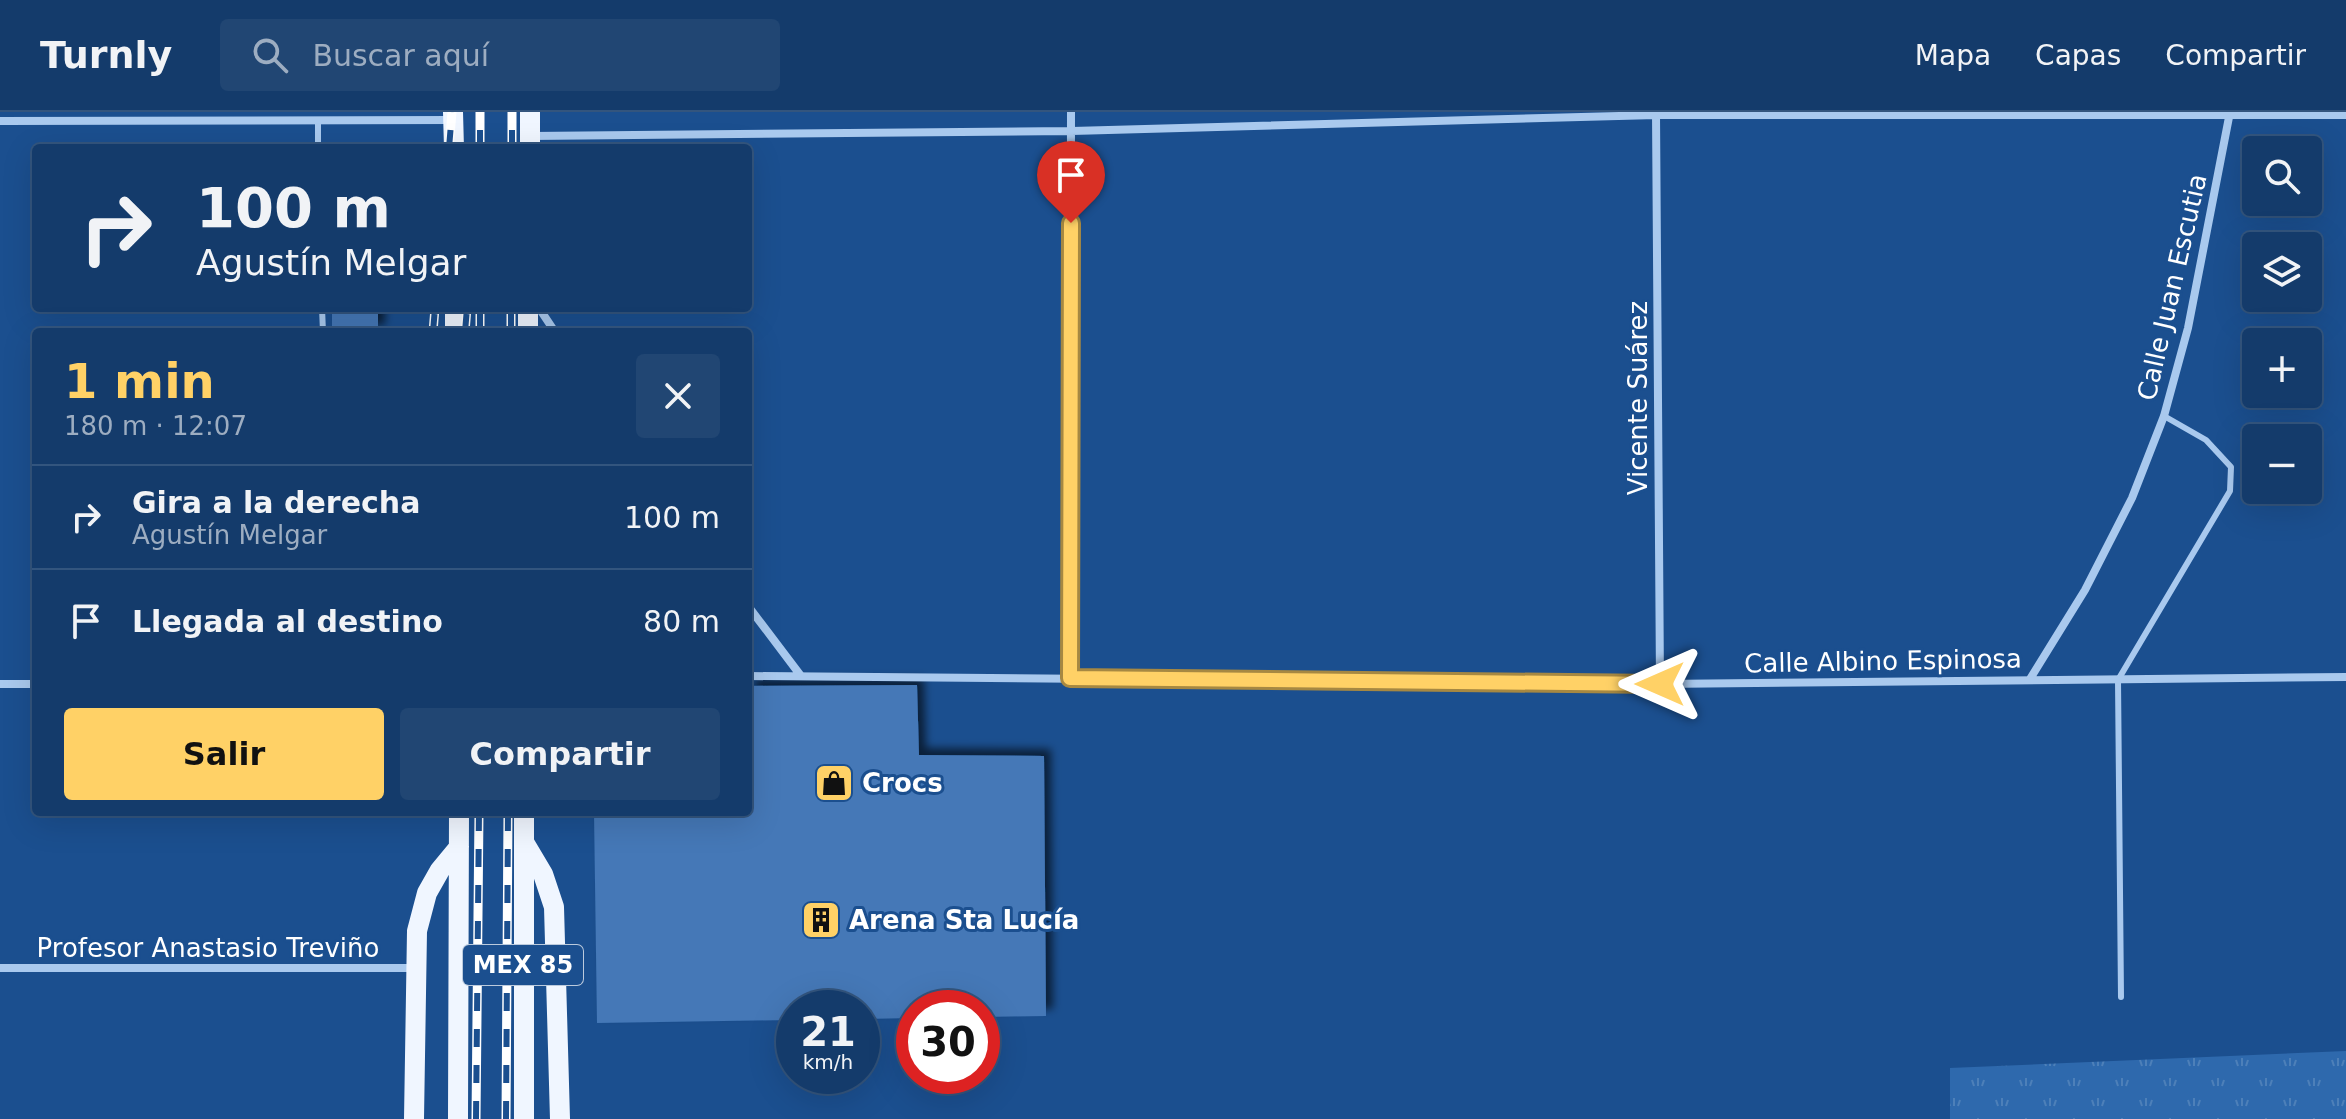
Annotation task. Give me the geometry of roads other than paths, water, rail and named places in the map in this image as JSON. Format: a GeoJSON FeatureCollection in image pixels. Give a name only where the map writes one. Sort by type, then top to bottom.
{"type":"FeatureCollection","features":[{"type":"Feature","properties":{"kind":"main road"},"geometry":{"type":"LineString","coordinates":[[530,112],[530,142]]}},
{"type":"Feature","properties":{"kind":"main road"},"geometry":{"type":"LineString","coordinates":[[453,116],[454,144]]}},
{"type":"Feature","properties":{"kind":"main road","name":"MEX 85"},"geometry":{"type":"LineString","coordinates":[[458,1119],[459,816]]}},
{"type":"Feature","properties":{"kind":"main road","name":"MEX 85"},"geometry":{"type":"LineString","coordinates":[[524,816],[524,1119]]}},
{"type":"Feature","properties":{"kind":"main road"},"geometry":{"type":"LineString","coordinates":[[524,842],[543,874],[554,907],[560,1119]]}},
{"type":"Feature","properties":{"kind":"main road"},"geometry":{"type":"LineString","coordinates":[[414,1119],[417,931],[427,893],[440,870],[459,847]]}},
{"type":"Feature","properties":{"kind":"street"},"geometry":{"type":"LineString","coordinates":[[1070,678],[1071,112]]}},
{"type":"Feature","properties":{"kind":"street"},"geometry":{"type":"LineString","coordinates":[[530,142],[1072,131],[1656,114],[2346,115]]}},
{"type":"Feature","properties":{"kind":"street","name":"Vicente Suárez"},"geometry":{"type":"LineString","coordinates":[[1656,114],[1660,684]]}},
{"type":"Feature","properties":{"kind":"street","name":"Calle Juan Escutia"},"geometry":{"type":"LineString","coordinates":[[2030,679],[2085,590],[2132,498],[2164,416],[2188,328],[2230,114]]}},
{"type":"Feature","properties":{"kind":"street"},"geometry":{"type":"LineString","coordinates":[[0,121],[318,122],[453,116]]}},
{"type":"Feature","properties":{"kind":"street"},"geometry":{"type":"LineString","coordinates":[[752,611],[801,676]]}},
{"type":"Feature","properties":{"kind":"street","name":"Calle Albino Espinosa"},"geometry":{"type":"LineString","coordinates":[[752,676],[1660,684],[2346,677]]}},
{"type":"Feature","properties":{"kind":"street"},"geometry":{"type":"LineString","coordinates":[[0,684],[32,684]]}},
{"type":"Feature","properties":{"kind":"street","name":"Profesor Anastasio Treviño"},"geometry":{"type":"LineString","coordinates":[[0,968],[417,968]]}},
{"type":"Feature","properties":{"kind":"lane"},"geometry":{"type":"LineString","coordinates":[[318,122],[318,144]]}},
{"type":"Feature","properties":{"kind":"lane"},"geometry":{"type":"LineString","coordinates":[[2121,997],[2118,680],[2230,491],[2231,467],[2206,440],[2164,416]]}},
{"type":"Feature","properties":{"kind":"railway"},"geometry":{"type":"LineString","coordinates":[[449,144],[452,112]]}},
{"type":"Feature","properties":{"kind":"railway"},"geometry":{"type":"LineString","coordinates":[[480,112],[480,144]]}},
{"type":"Feature","properties":{"kind":"railway"},"geometry":{"type":"LineString","coordinates":[[512,112],[512,144]]}},
{"type":"Feature","properties":{"kind":"railway"},"geometry":{"type":"LineString","coordinates":[[433,328],[435,312]]}},
{"type":"Feature","properties":{"kind":"railway"},"geometry":{"type":"LineString","coordinates":[[465,328],[467,312]]}},
{"type":"Feature","properties":{"kind":"railway"},"geometry":{"type":"LineString","coordinates":[[480,312],[480,328]]}},
{"type":"Feature","properties":{"kind":"railway"},"geometry":{"type":"LineString","coordinates":[[511,312],[511,328]]}},
{"type":"Feature","properties":{"kind":"railway"},"geometry":{"type":"LineString","coordinates":[[476,1119],[479,816]]}},
{"type":"Feature","properties":{"kind":"railway"},"geometry":{"type":"LineString","coordinates":[[506,1119],[508,816]]}},
{"type":"Feature","properties":{"kind":"place","name":"Crocs"},"geometry":{"type":"Point","coordinates":[834,783]}},
{"type":"Feature","properties":{"kind":"place","name":"Arena Sta Lucía"},"geometry":{"type":"Point","coordinates":[821,920]}}]}
